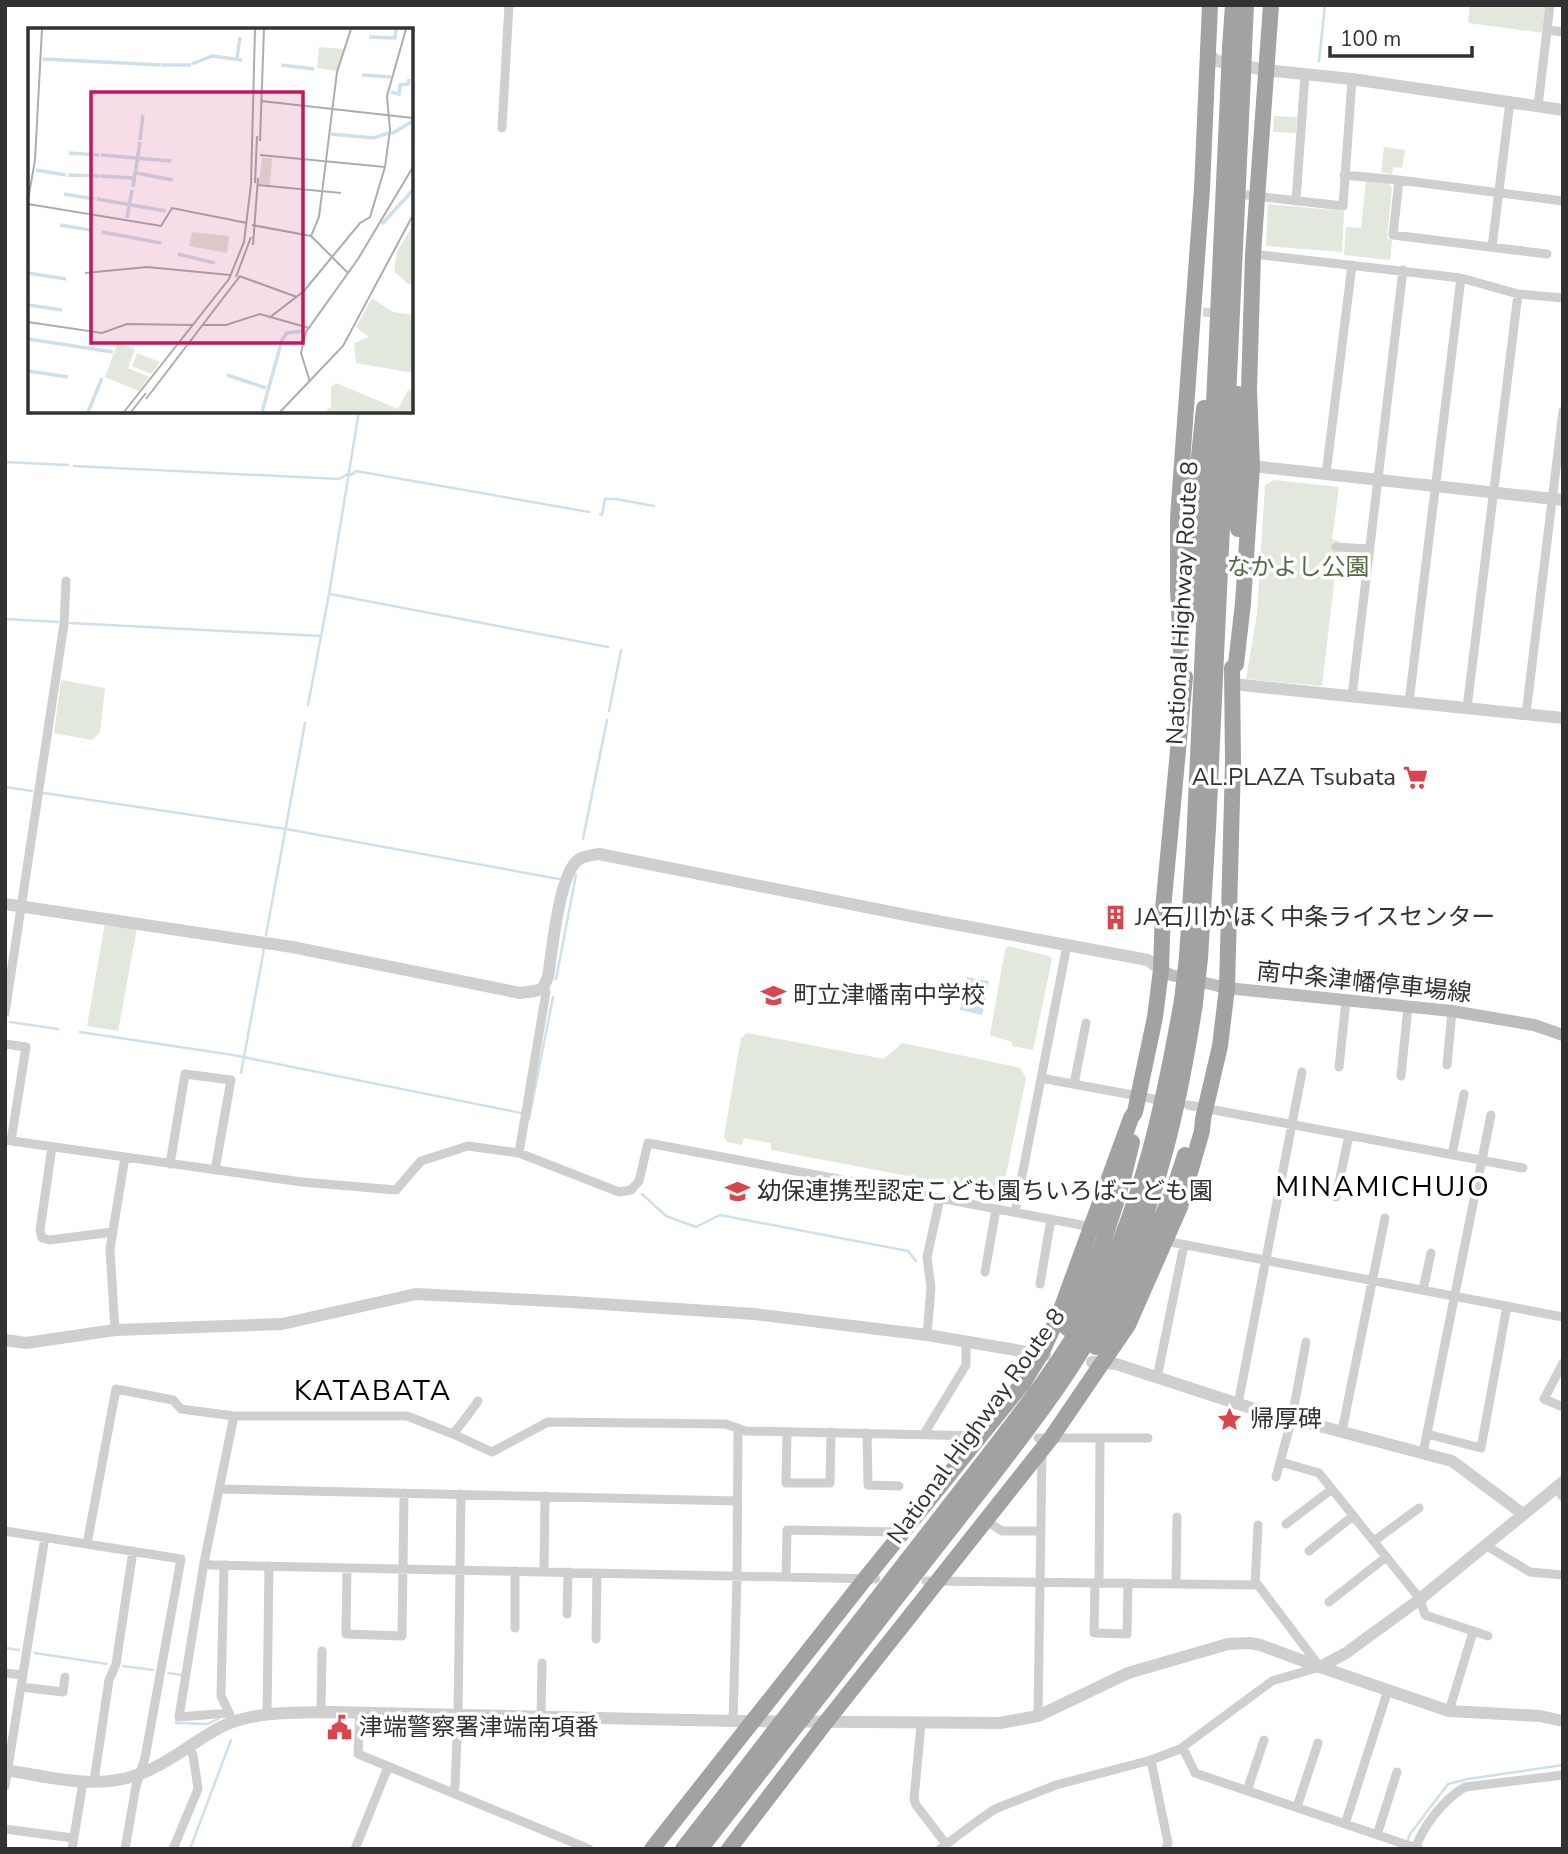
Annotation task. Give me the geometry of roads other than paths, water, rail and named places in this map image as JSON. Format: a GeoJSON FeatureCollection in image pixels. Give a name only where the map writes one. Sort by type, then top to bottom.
{"type":"FeatureCollection","features":[{"type":"Feature","properties":{"kind":"highway"},"geometry":{"type":"LineString","coordinates":[[1008,1429],[1012,1414],[1063,1336],[1098,1257],[1126,1171],[1142,1102],[1155,1017],[1161,970],[1163,909],[1182,758],[1197,475],[1208,370],[1214,231],[1208,54],[1210,5]]}},
{"type":"Feature","properties":{"kind":"highway"},"geometry":{"type":"LineString","coordinates":[[1231,5],[1238,29]]}},
{"type":"Feature","properties":{"kind":"highway","name":"National Highway Route 8"},"geometry":{"type":"LineString","coordinates":[[683,1849],[958,1521],[1029,1428],[1084,1347],[1114,1292],[1150,1204],[1165,1154],[1184,1070],[1188,1001],[1208,828],[1242,312],[1236,75],[1238,29],[1246,5]]}},
{"type":"Feature","properties":{"kind":"highway"},"geometry":{"type":"LineString","coordinates":[[1238,29],[1252,5]]}},
{"type":"Feature","properties":{"kind":"highway"},"geometry":{"type":"LineString","coordinates":[[729,1849],[932,1581],[985,1520],[1044,1442],[1097,1363],[1128,1325],[1180,1207],[1192,1169],[1220,1046],[1227,988],[1226,761],[1238,527],[1238,346],[1252,254],[1251,196],[1271,5]]}},
{"type":"Feature","properties":{"kind":"highway","name":"National Highway Route 8"},"geometry":{"type":"LineString","coordinates":[[1193,957],[1194,831],[1214,190],[1236,75]]}},
{"type":"Feature","properties":{"kind":"highway"},"geometry":{"type":"LineString","coordinates":[[1185,677],[1182,673],[1177,555],[1188,459],[1198,312],[1214,190]]}},
{"type":"Feature","properties":{"kind":"highway"},"geometry":{"type":"LineString","coordinates":[[1231,676],[1236,664],[1243,603],[1249,390],[1242,312]]}},
{"type":"Feature","properties":{"kind":"highway","name":"National Highway Route 8"},"geometry":{"type":"LineString","coordinates":[[700,1849],[1058,1361],[1091,1305],[1136,1200],[1151,1151],[1188,1001]]}},
{"type":"Feature","properties":{"kind":"highway"},"geometry":{"type":"LineString","coordinates":[[652,1849],[753,1721],[871,1579],[903,1532],[985,1436],[1043,1354],[1131,1118],[1142,1102]]}},
{"type":"Feature","properties":{"kind":"highway"},"geometry":{"type":"LineString","coordinates":[[958,1521],[970,1514],[1044,1421],[1114,1320],[1129,1293],[1205,1114]]}},
{"type":"Feature","properties":{"kind":"main road","name":"南中条津幡停車場線"},"geometry":{"type":"LineString","coordinates":[[1161,970],[1171,975],[1227,988],[1452,1011],[1534,1025],[1563,1035]]}},
{"type":"Feature","properties":{"kind":"street"},"geometry":{"type":"LineString","coordinates":[[502,128],[509,5]]}},
{"type":"Feature","properties":{"kind":"street"},"geometry":{"type":"LineString","coordinates":[[1538,106],[1550,5]]}},
{"type":"Feature","properties":{"kind":"street"},"geometry":{"type":"LineString","coordinates":[[1548,30],[1563,32]]}},
{"type":"Feature","properties":{"kind":"street"},"geometry":{"type":"LineString","coordinates":[[1208,54],[1217,61],[1266,69],[1563,110]]}},
{"type":"Feature","properties":{"kind":"street"},"geometry":{"type":"LineString","coordinates":[[1296,201],[1305,74]]}},
{"type":"Feature","properties":{"kind":"street"},"geometry":{"type":"LineString","coordinates":[[1251,196],[1343,206],[1352,79]]}},
{"type":"Feature","properties":{"kind":"street"},"geometry":{"type":"LineString","coordinates":[[1492,247],[1510,102]]}},
{"type":"Feature","properties":{"kind":"street"},"geometry":{"type":"LineString","coordinates":[[1344,174],[1563,201]]}},
{"type":"Feature","properties":{"kind":"street"},"geometry":{"type":"LineString","coordinates":[[1399,180],[1393,235],[1547,254]]}},
{"type":"Feature","properties":{"kind":"street"},"geometry":{"type":"LineString","coordinates":[[1252,254],[1461,278],[1518,294],[1563,298]]}},
{"type":"Feature","properties":{"kind":"street"},"geometry":{"type":"LineString","coordinates":[[1326,474],[1352,265]]}},
{"type":"Feature","properties":{"kind":"street"},"geometry":{"type":"LineString","coordinates":[[1352,696],[1402,270]]}},
{"type":"Feature","properties":{"kind":"street"},"geometry":{"type":"LineString","coordinates":[[1409,702],[1461,278]]}},
{"type":"Feature","properties":{"kind":"street"},"geometry":{"type":"LineString","coordinates":[[1467,708],[1518,294]]}},
{"type":"Feature","properties":{"kind":"street"},"geometry":{"type":"LineString","coordinates":[[1525,714],[1557,500],[1563,411]]}},
{"type":"Feature","properties":{"kind":"street"},"geometry":{"type":"LineString","coordinates":[[1247,466],[1557,500]]}},
{"type":"Feature","properties":{"kind":"street"},"geometry":{"type":"LineString","coordinates":[[1336,547],[1368,549]]}},
{"type":"Feature","properties":{"kind":"street"},"geometry":{"type":"LineString","coordinates":[[5,1013],[64,624],[66,581]]}},
{"type":"Feature","properties":{"kind":"street"},"geometry":{"type":"LineString","coordinates":[[1231,676],[1352,696],[1563,718]]}},
{"type":"Feature","properties":{"kind":"street"},"geometry":{"type":"LineString","coordinates":[[5,904],[292,947],[520,993],[543,988],[548,977],[563,886],[579,858],[599,854],[1148,960],[1161,970]]}},
{"type":"Feature","properties":{"kind":"street"},"geometry":{"type":"LineString","coordinates":[[1015,1212],[1067,945]]}},
{"type":"Feature","properties":{"kind":"street"},"geometry":{"type":"LineString","coordinates":[[519,1153],[546,992],[543,988]]}},
{"type":"Feature","properties":{"kind":"street"},"geometry":{"type":"LineString","coordinates":[[1339,1067],[1346,1001]]}},
{"type":"Feature","properties":{"kind":"street"},"geometry":{"type":"LineString","coordinates":[[1401,1076],[1408,1007]]}},
{"type":"Feature","properties":{"kind":"street"},"geometry":{"type":"LineString","coordinates":[[1447,1065],[1452,1011]]}},
{"type":"Feature","properties":{"kind":"street"},"geometry":{"type":"LineString","coordinates":[[1074,1084],[1086,1023]]}},
{"type":"Feature","properties":{"kind":"street"},"geometry":{"type":"LineString","coordinates":[[5,1044],[26,1047],[8,1140],[215,1170],[396,1190],[421,1161],[468,1146],[519,1153],[619,1192],[631,1190],[639,1181],[648,1143],[1092,1227]]}},
{"type":"Feature","properties":{"kind":"street"},"geometry":{"type":"LineString","coordinates":[[1238,1404],[1302,1072]]}},
{"type":"Feature","properties":{"kind":"street"},"geometry":{"type":"LineString","coordinates":[[170,1164],[185,1074],[231,1080],[215,1170]]}},
{"type":"Feature","properties":{"kind":"street"},"geometry":{"type":"LineString","coordinates":[[1041,1078],[1142,1102]]}},
{"type":"Feature","properties":{"kind":"street"},"geometry":{"type":"LineString","coordinates":[[1452,1155],[1464,1094]]}},
{"type":"Feature","properties":{"kind":"street"},"geometry":{"type":"LineString","coordinates":[[1188,1105],[1205,1114],[1293,1125],[1522,1168]]}},
{"type":"Feature","properties":{"kind":"street"},"geometry":{"type":"LineString","coordinates":[[1423,1453],[1491,1115]]}},
{"type":"Feature","properties":{"kind":"street"},"geometry":{"type":"LineString","coordinates":[[1336,1197],[1349,1135]]}},
{"type":"Feature","properties":{"kind":"street"},"geometry":{"type":"LineString","coordinates":[[52,1147],[40,1230],[42,1238],[50,1240],[113,1232]]}},
{"type":"Feature","properties":{"kind":"street"},"geometry":{"type":"LineString","coordinates":[[115,1330],[110,1249],[125,1157]]}},
{"type":"Feature","properties":{"kind":"street"},"geometry":{"type":"LineString","coordinates":[[927,1335],[931,1288],[927,1256],[940,1198]]}},
{"type":"Feature","properties":{"kind":"street"},"geometry":{"type":"LineString","coordinates":[[985,1272],[996,1209]]}},
{"type":"Feature","properties":{"kind":"street"},"geometry":{"type":"LineString","coordinates":[[1342,1431],[1385,1218]]}},
{"type":"Feature","properties":{"kind":"street"},"geometry":{"type":"LineString","coordinates":[[1040,1284],[1051,1219]]}},
{"type":"Feature","properties":{"kind":"street"},"geometry":{"type":"LineString","coordinates":[[1165,1241],[1563,1317]]}},
{"type":"Feature","properties":{"kind":"street"},"geometry":{"type":"LineString","coordinates":[[1157,1378],[1184,1245]]}},
{"type":"Feature","properties":{"kind":"street"},"geometry":{"type":"LineString","coordinates":[[1423,1290],[1430,1253]]}},
{"type":"Feature","properties":{"kind":"street"},"geometry":{"type":"LineString","coordinates":[[5,1340],[26,1343],[115,1330],[282,1324],[416,1294],[754,1314],[927,1335],[1043,1354]]}},
{"type":"Feature","properties":{"kind":"street"},"geometry":{"type":"LineString","coordinates":[[1427,1434],[1481,1448],[1507,1306]]}},
{"type":"Feature","properties":{"kind":"street"},"geometry":{"type":"LineString","coordinates":[[924,1434],[966,1365],[966,1342]]}},
{"type":"Feature","properties":{"kind":"street"},"geometry":{"type":"LineString","coordinates":[[1276,1477],[1292,1418],[1306,1342]]}},
{"type":"Feature","properties":{"kind":"street"},"geometry":{"type":"LineString","coordinates":[[1097,1363],[1116,1364],[1238,1404],[1452,1461],[1523,1514]]}},
{"type":"Feature","properties":{"kind":"street"},"geometry":{"type":"LineString","coordinates":[[1563,1363],[1544,1399],[1563,1407]]}},
{"type":"Feature","properties":{"kind":"street"},"geometry":{"type":"LineString","coordinates":[[87,1544],[116,1390],[173,1400],[181,1409],[234,1416],[407,1416],[492,1451],[548,1422],[726,1424],[745,1432],[985,1436]]}},
{"type":"Feature","properties":{"kind":"street"},"geometry":{"type":"LineString","coordinates":[[453,1434],[478,1401]]}},
{"type":"Feature","properties":{"kind":"street"},"geometry":{"type":"LineString","coordinates":[[234,1416],[204,1563],[179,1717],[231,1718],[267,1713],[360,1712],[733,1721],[1000,1723],[1038,1716],[1129,1673],[1228,1644],[1250,1643],[1449,1710],[1540,1716],[1563,1721]]}},
{"type":"Feature","properties":{"kind":"street"},"geometry":{"type":"LineString","coordinates":[[733,1721],[738,1429]]}},
{"type":"Feature","properties":{"kind":"street"},"geometry":{"type":"LineString","coordinates":[[787,1432],[786,1483],[830,1483],[831,1432]]}},
{"type":"Feature","properties":{"kind":"street"},"geometry":{"type":"LineString","coordinates":[[867,1433],[868,1485],[899,1486]]}},
{"type":"Feature","properties":{"kind":"street"},"geometry":{"type":"LineString","coordinates":[[1100,1438],[1094,1633],[1127,1634],[1128,1583]]}},
{"type":"Feature","properties":{"kind":"street"},"geometry":{"type":"LineString","coordinates":[[1038,1716],[1044,1442],[1149,1438]]}},
{"type":"Feature","properties":{"kind":"street"},"geometry":{"type":"LineString","coordinates":[[1281,1462],[1319,1474],[1420,1599],[1425,1615],[1488,1636]]}},
{"type":"Feature","properties":{"kind":"street"},"geometry":{"type":"LineString","coordinates":[[219,1489],[737,1501]]}},
{"type":"Feature","properties":{"kind":"street"},"geometry":{"type":"LineString","coordinates":[[1286,1524],[1332,1489]]}},
{"type":"Feature","properties":{"kind":"street"},"geometry":{"type":"LineString","coordinates":[[921,1724],[914,1799],[947,1846],[995,1809],[1056,1785],[1151,1760],[1183,1748],[1272,1681],[1320,1667],[1346,1653],[1420,1599],[1523,1514],[1560,1489]]}},
{"type":"Feature","properties":{"kind":"street"},"geometry":{"type":"LineString","coordinates":[[347,1568],[346,1634],[402,1636],[404,1493]]}},
{"type":"Feature","properties":{"kind":"street"},"geometry":{"type":"LineString","coordinates":[[453,1792],[458,1715],[461,1494]]}},
{"type":"Feature","properties":{"kind":"street"},"geometry":{"type":"LineString","coordinates":[[544,1572],[545,1496]]}},
{"type":"Feature","properties":{"kind":"street"},"geometry":{"type":"LineString","coordinates":[[1374,1541],[1419,1508]]}},
{"type":"Feature","properties":{"kind":"street"},"geometry":{"type":"LineString","coordinates":[[1309,1551],[1353,1516]]}},
{"type":"Feature","properties":{"kind":"street"},"geometry":{"type":"LineString","coordinates":[[1177,1517],[1177,1584]]}},
{"type":"Feature","properties":{"kind":"street"},"geometry":{"type":"LineString","coordinates":[[985,1520],[1002,1531],[1041,1531]]}},
{"type":"Feature","properties":{"kind":"street"},"geometry":{"type":"LineString","coordinates":[[1255,1585],[1258,1525]]}},
{"type":"Feature","properties":{"kind":"street"},"geometry":{"type":"LineString","coordinates":[[786,1577],[787,1530],[903,1532]]}},
{"type":"Feature","properties":{"kind":"street"},"geometry":{"type":"LineString","coordinates":[[5,1531],[181,1559],[125,1849]]}},
{"type":"Feature","properties":{"kind":"street"},"geometry":{"type":"LineString","coordinates":[[5,1786],[45,1537]]}},
{"type":"Feature","properties":{"kind":"street"},"geometry":{"type":"LineString","coordinates":[[1485,1545],[1530,1572],[1563,1575]]}},
{"type":"Feature","properties":{"kind":"street"},"geometry":{"type":"LineString","coordinates":[[72,1849],[108,1679],[116,1664],[133,1551]]}},
{"type":"Feature","properties":{"kind":"street"},"geometry":{"type":"LineString","coordinates":[[1329,1602],[1386,1557]]}},
{"type":"Feature","properties":{"kind":"street"},"geometry":{"type":"LineString","coordinates":[[210,1565],[871,1579]]}},
{"type":"Feature","properties":{"kind":"street"},"geometry":{"type":"LineString","coordinates":[[224,1565],[220,1696],[231,1718]]}},
{"type":"Feature","properties":{"kind":"street"},"geometry":{"type":"LineString","coordinates":[[267,1713],[269,1566]]}},
{"type":"Feature","properties":{"kind":"street"},"geometry":{"type":"LineString","coordinates":[[515,1571],[515,1628]]}},
{"type":"Feature","properties":{"kind":"street"},"geometry":{"type":"LineString","coordinates":[[567,1614],[568,1573]]}},
{"type":"Feature","properties":{"kind":"street"},"geometry":{"type":"LineString","coordinates":[[596,1639],[597,1573]]}},
{"type":"Feature","properties":{"kind":"street"},"geometry":{"type":"LineString","coordinates":[[932,1581],[1258,1585],[1320,1667]]}},
{"type":"Feature","properties":{"kind":"street"},"geometry":{"type":"LineString","coordinates":[[1449,1710],[1473,1632]]}},
{"type":"Feature","properties":{"kind":"street"},"geometry":{"type":"LineString","coordinates":[[321,1712],[322,1651]]}},
{"type":"Feature","properties":{"kind":"street"},"geometry":{"type":"LineString","coordinates":[[541,1717],[542,1663]]}},
{"type":"Feature","properties":{"kind":"street"},"geometry":{"type":"LineString","coordinates":[[5,1673],[23,1675]]}},
{"type":"Feature","properties":{"kind":"street"},"geometry":{"type":"LineString","coordinates":[[21,1687],[63,1692],[65,1677]]}},
{"type":"Feature","properties":{"kind":"street"},"geometry":{"type":"LineString","coordinates":[[1345,1824],[1388,1690]]}},
{"type":"Feature","properties":{"kind":"street"},"geometry":{"type":"LineString","coordinates":[[360,1712],[358,1754],[589,1849]]}},
{"type":"Feature","properties":{"kind":"street"},"geometry":{"type":"LineString","coordinates":[[6,1770],[88,1782],[124,1779],[141,1774],[225,1726],[231,1718]]}},
{"type":"Feature","properties":{"kind":"street"},"geometry":{"type":"LineString","coordinates":[[1247,1791],[1264,1740]]}},
{"type":"Feature","properties":{"kind":"street"},"geometry":{"type":"LineString","coordinates":[[1297,1807],[1318,1743]]}},
{"type":"Feature","properties":{"kind":"street"},"geometry":{"type":"LineString","coordinates":[[173,1849],[198,1788],[193,1755],[188,1747]]}},
{"type":"Feature","properties":{"kind":"street"},"geometry":{"type":"LineString","coordinates":[[1183,1748],[1195,1773],[1412,1847],[1452,1794],[1465,1787],[1563,1775]]}},
{"type":"Feature","properties":{"kind":"street"},"geometry":{"type":"LineString","coordinates":[[1151,1760],[1168,1843],[1166,1849]]}},
{"type":"Feature","properties":{"kind":"street"},"geometry":{"type":"LineString","coordinates":[[355,1849],[388,1767]]}},
{"type":"Feature","properties":{"kind":"street"},"geometry":{"type":"LineString","coordinates":[[1377,1835],[1397,1772]]}},
{"type":"Feature","properties":{"kind":"street"},"geometry":{"type":"LineString","coordinates":[[5,1829],[74,1838]]}},
{"type":"Feature","properties":{"kind":"waterway"},"geometry":{"type":"LineString","coordinates":[[1319,61],[1325,5]]}},
{"type":"Feature","properties":{"kind":"waterway"},"geometry":{"type":"LineString","coordinates":[[308,705],[359,413]]}},
{"type":"Feature","properties":{"kind":"waterway"},"geometry":{"type":"LineString","coordinates":[[5,462],[68,465]]}},
{"type":"Feature","properties":{"kind":"waterway"},"geometry":{"type":"LineString","coordinates":[[74,466],[339,479],[356,471],[589,512]]}},
{"type":"Feature","properties":{"kind":"waterway"},"geometry":{"type":"LineString","coordinates":[[600,514],[602,515],[605,499],[654,506]]}},
{"type":"Feature","properties":{"kind":"waterway"},"geometry":{"type":"LineString","coordinates":[[330,594],[608,647]]}},
{"type":"Feature","properties":{"kind":"waterway"},"geometry":{"type":"LineString","coordinates":[[5,619],[58,622]]}},
{"type":"Feature","properties":{"kind":"waterway"},"geometry":{"type":"LineString","coordinates":[[70,623],[321,636]]}},
{"type":"Feature","properties":{"kind":"waterway"},"geometry":{"type":"LineString","coordinates":[[609,711],[621,650]]}},
{"type":"Feature","properties":{"kind":"waterway"},"geometry":{"type":"LineString","coordinates":[[583,839],[607,720]]}},
{"type":"Feature","properties":{"kind":"waterway"},"geometry":{"type":"LineString","coordinates":[[266,935],[305,723]]}},
{"type":"Feature","properties":{"kind":"waterway"},"geometry":{"type":"LineString","coordinates":[[5,787],[32,791]]}},
{"type":"Feature","properties":{"kind":"waterway"},"geometry":{"type":"LineString","coordinates":[[44,793],[286,829],[559,879]]}},
{"type":"Feature","properties":{"kind":"waterway"},"geometry":{"type":"LineString","coordinates":[[556,979],[576,875]]}},
{"type":"Feature","properties":{"kind":"waterway"},"geometry":{"type":"LineString","coordinates":[[241,1073],[264,949]]}},
{"type":"Feature","properties":{"kind":"waterway"},"geometry":{"type":"LineString","coordinates":[[529,1119],[553,997]]}},
{"type":"Feature","properties":{"kind":"waterway"},"geometry":{"type":"LineString","coordinates":[[10,1022],[58,1029]]}},
{"type":"Feature","properties":{"kind":"waterway"},"geometry":{"type":"LineString","coordinates":[[80,1032],[233,1055],[521,1113]]}},
{"type":"Feature","properties":{"kind":"waterway"},"geometry":{"type":"LineString","coordinates":[[642,1194],[666,1216],[696,1227],[720,1215],[908,1251],[916,1261]]}},
{"type":"Feature","properties":{"kind":"waterway"},"geometry":{"type":"LineString","coordinates":[[5,1648],[19,1650]]}},
{"type":"Feature","properties":{"kind":"waterway"},"geometry":{"type":"LineString","coordinates":[[35,1653],[107,1664]]}},
{"type":"Feature","properties":{"kind":"waterway"},"geometry":{"type":"LineString","coordinates":[[123,1666],[153,1670]]}},
{"type":"Feature","properties":{"kind":"waterway"},"geometry":{"type":"LineString","coordinates":[[168,1673],[182,1675]]}},
{"type":"Feature","properties":{"kind":"waterway"},"geometry":{"type":"LineString","coordinates":[[177,1718],[176,1723],[208,1724],[218,1719]]}},
{"type":"Feature","properties":{"kind":"waterway"},"geometry":{"type":"LineString","coordinates":[[190,1849],[231,1740]]}},
{"type":"Feature","properties":{"kind":"waterway"},"geometry":{"type":"LineString","coordinates":[[1407,1842],[1410,1834],[1448,1784],[1563,1765]]}},
{"type":"Feature","properties":{"kind":"tunnel"},"geometry":{"type":"LineString","coordinates":[[1203,312],[1244,315]]}},
{"type":"Feature","properties":{"kind":"place","name":"AL.PLAZA Tsubata"},"geometry":{"type":"Point","coordinates":[1416,777]}},
{"type":"Feature","properties":{"kind":"place","name":"JA石川かほく中条ライスセンター"},"geometry":{"type":"Point","coordinates":[1115,917]}},
{"type":"Feature","properties":{"kind":"place","name":"町立津幡南中学校"},"geometry":{"type":"Point","coordinates":[773,995]}},
{"type":"Feature","properties":{"kind":"place","name":"幼保連携型認定こども園ちいろばこども園"},"geometry":{"type":"Point","coordinates":[737,1191]}},
{"type":"Feature","properties":{"kind":"place","name":"帰厚碑"},"geometry":{"type":"Point","coordinates":[1230,1419]}},
{"type":"Feature","properties":{"kind":"place","name":"津端警察署津端南項番"},"geometry":{"type":"Point","coordinates":[339,1727]}},
{"type":"Feature","properties":{"kind":"district","name":"MINAMICHUJO"},"geometry":{"type":"Point","coordinates":[1383,1187]}},
{"type":"Feature","properties":{"kind":"district","name":"KATABATA"},"geometry":{"type":"Point","coordinates":[373,1391]}},
{"type":"Feature","properties":{"kind":"park label","name":"なかよし公園"},"geometry":{"type":"Point","coordinates":[1298,567]}}]}
